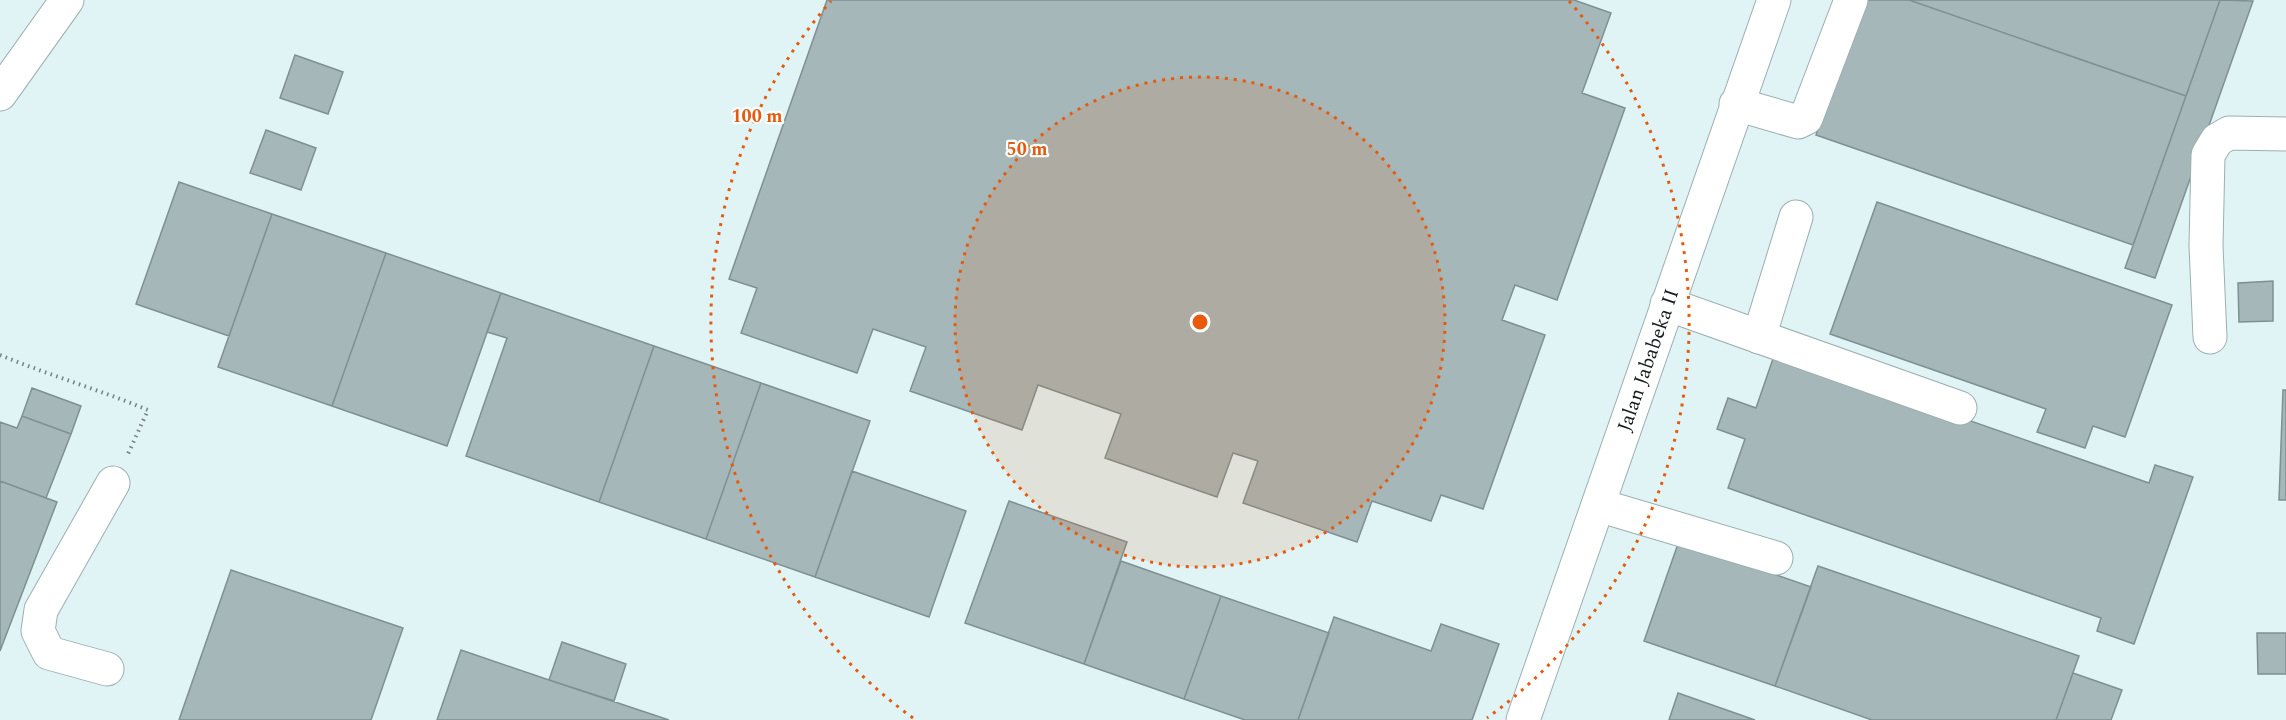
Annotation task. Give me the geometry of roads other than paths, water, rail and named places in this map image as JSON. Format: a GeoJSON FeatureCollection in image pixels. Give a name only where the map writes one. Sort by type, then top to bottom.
{"type":"FeatureCollection","features":[{"type":"Feature","properties":{"kind":"street"},"geometry":{"type":"LineString","coordinates":[[0,94],[67,0]]}},
{"type":"Feature","properties":{"kind":"street","name":"Jalan Jababeka II"},"geometry":{"type":"LineString","coordinates":[[1523,720],[1774,0]]}},
{"type":"Feature","properties":{"kind":"street"},"geometry":{"type":"LineString","coordinates":[[1736,104],[1798,122],[1806,118],[1851,0]]}},
{"type":"Feature","properties":{"kind":"street"},"geometry":{"type":"LineString","coordinates":[[2210,337],[2206,246],[2208,155],[2217,140],[2229,133],[2286,134]]}},
{"type":"Feature","properties":{"kind":"street"},"geometry":{"type":"LineString","coordinates":[[1759,337],[1796,217]]}},
{"type":"Feature","properties":{"kind":"street"},"geometry":{"type":"LineString","coordinates":[[1667,304],[1960,408]]}},
{"type":"Feature","properties":{"kind":"street"},"geometry":{"type":"LineString","coordinates":[[107,669],[50,653],[38,631],[41,610],[113,483]]}},
{"type":"Feature","properties":{"kind":"street"},"geometry":{"type":"LineString","coordinates":[[1598,505],[1776,558]]}}]}
